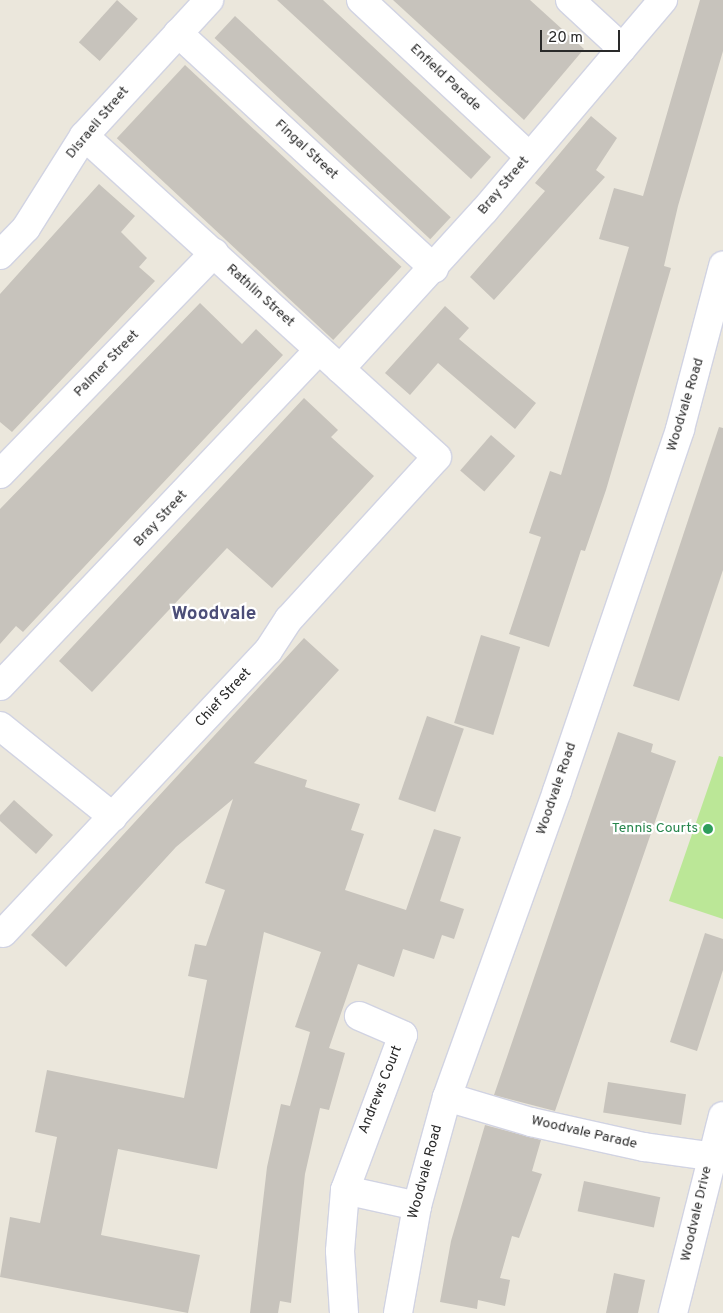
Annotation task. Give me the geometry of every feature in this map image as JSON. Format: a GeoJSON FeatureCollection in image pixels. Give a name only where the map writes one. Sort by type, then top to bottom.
{"type":"FeatureCollection","features":[{"type":"Feature","properties":{"kind":"street","name":"Disraeli Street"},"geometry":{"type":"LineString","coordinates":[[0,255],[26,228],[84,136],[208,0]]}},
{"type":"Feature","properties":{"kind":"street","name":"Enfield Parade"},"geometry":{"type":"LineString","coordinates":[[361,0],[529,156]]}},
{"type":"Feature","properties":{"kind":"street"},"geometry":{"type":"LineString","coordinates":[[570,0],[622,48]]}},
{"type":"Feature","properties":{"kind":"street","name":"Bray Street"},"geometry":{"type":"LineString","coordinates":[[340,369],[434,268],[663,0]]}},
{"type":"Feature","properties":{"kind":"street","name":"Fingal Street"},"geometry":{"type":"LineString","coordinates":[[178,33],[434,268]]}},
{"type":"Feature","properties":{"kind":"street","name":"Rathlin Street"},"geometry":{"type":"LineString","coordinates":[[84,136],[437,457]]}},
{"type":"Feature","properties":{"kind":"street","name":"Palmer Street"},"geometry":{"type":"LineString","coordinates":[[0,474],[214,253]]}},
{"type":"Feature","properties":{"kind":"street","name":"Woodvale Road"},"geometry":{"type":"LineString","coordinates":[[398,1313],[416,1206],[447,1097],[557,791],[680,429],[723,266]]}},
{"type":"Feature","properties":{"kind":"street","name":"Bray Street"},"geometry":{"type":"LineString","coordinates":[[0,686],[319,350]]}},
{"type":"Feature","properties":{"kind":"street","name":"Chief Street"},"geometry":{"type":"LineString","coordinates":[[3,933],[268,651],[289,619],[437,457]]}},
{"type":"Feature","properties":{"kind":"street"},"geometry":{"type":"LineString","coordinates":[[0,726],[113,817]]}},
{"type":"Feature","properties":{"kind":"street","name":"Andrews Court"},"geometry":{"type":"LineString","coordinates":[[344,1313],[340,1251],[345,1190],[403,1035],[360,1016]]}},
{"type":"Feature","properties":{"kind":"street","name":"Woodvale Parade"},"geometry":{"type":"LineString","coordinates":[[447,1097],[531,1122],[716,1158]]}},
{"type":"Feature","properties":{"kind":"street","name":"Woodvale Drive"},"geometry":{"type":"LineString","coordinates":[[673,1313],[716,1158],[723,1116]]}},
{"type":"Feature","properties":{"kind":"street"},"geometry":{"type":"LineString","coordinates":[[345,1190],[416,1206]]}},
{"type":"Feature","properties":{"kind":"green space","name":"Tennis Courts"},"geometry":{"type":"Polygon","coordinates":[[[719,756],[723,757],[723,919],[669,901],[719,756]]]}},
{"type":"Feature","properties":{"kind":"building"},"geometry":{"type":"Polygon","coordinates":[[[117,0],[138,19],[100,61],[79,42],[117,0]]]}},
{"type":"Feature","properties":{"kind":"building"},"geometry":{"type":"Polygon","coordinates":[[[277,0],[323,0],[491,157],[471,179],[277,0]]]}},
{"type":"Feature","properties":{"kind":"building"},"geometry":{"type":"Polygon","coordinates":[[[393,0],[530,0],[584,49],[524,120],[393,0]]]}},
{"type":"Feature","properties":{"kind":"building"},"geometry":{"type":"Polygon","coordinates":[[[700,0],[723,0],[723,51],[678,206],[664,266],[671,268],[653,330],[606,490],[585,551],[581,550],[549,647],[509,634],[541,537],[529,533],[550,471],[561,475],[629,247],[599,239],[614,188],[643,196],[700,0]]]}},
{"type":"Feature","properties":{"kind":"building"},"geometry":{"type":"Polygon","coordinates":[[[235,16],[451,217],[430,239],[215,38],[235,16]]]}},
{"type":"Feature","properties":{"kind":"building"},"geometry":{"type":"Polygon","coordinates":[[[185,65],[401,267],[333,340],[117,138],[185,65]]]}},
{"type":"Feature","properties":{"kind":"building"},"geometry":{"type":"Polygon","coordinates":[[[591,116],[617,138],[596,170],[605,177],[494,300],[470,277],[545,191],[535,183],[591,116]]]}},
{"type":"Feature","properties":{"kind":"building"},"geometry":{"type":"Polygon","coordinates":[[[99,184],[135,216],[121,232],[147,258],[139,267],[155,281],[12,432],[0,422],[0,294],[99,184]]]}},
{"type":"Feature","properties":{"kind":"building"},"geometry":{"type":"Polygon","coordinates":[[[200,303],[242,344],[256,329],[283,355],[23,632],[16,626],[0,644],[0,509],[200,303]]]}},
{"type":"Feature","properties":{"kind":"building"},"geometry":{"type":"Polygon","coordinates":[[[445,306],[469,328],[459,339],[536,403],[515,429],[438,363],[410,395],[385,373],[445,306]]]}},
{"type":"Feature","properties":{"kind":"building"},"geometry":{"type":"Polygon","coordinates":[[[304,398],[338,430],[331,437],[374,476],[272,588],[227,548],[92,692],[59,661],[304,398]]]}},
{"type":"Feature","properties":{"kind":"building"},"geometry":{"type":"Polygon","coordinates":[[[719,427],[723,428],[723,570],[679,701],[633,686],[719,427]]]}},
{"type":"Feature","properties":{"kind":"building"},"geometry":{"type":"Polygon","coordinates":[[[491,435],[515,456],[484,491],[460,470],[491,435]]]}},
{"type":"Feature","properties":{"kind":"building"},"geometry":{"type":"Polygon","coordinates":[[[481,635],[520,647],[493,735],[454,723],[481,635]]]}},
{"type":"Feature","properties":{"kind":"building"},"geometry":{"type":"Polygon","coordinates":[[[304,638],[339,670],[254,763],[307,780],[305,787],[360,804],[351,830],[364,834],[345,890],[406,910],[434,829],[461,837],[440,901],[464,909],[454,939],[442,935],[434,959],[403,949],[394,977],[358,964],[329,1048],[345,1053],[329,1110],[320,1108],[305,1174],[291,1303],[280,1301],[278,1313],[250,1313],[267,1167],[281,1104],[290,1106],[310,1032],[295,1027],[321,952],[264,932],[217,1169],[118,1149],[101,1235],[200,1255],[188,1313],[0,1277],[10,1217],[40,1223],[57,1137],[35,1132],[47,1070],[184,1098],[207,980],[188,976],[195,944],[206,946],[225,890],[205,883],[233,799],[176,847],[66,967],[31,935],[304,638]]]}},
{"type":"Feature","properties":{"kind":"building"},"geometry":{"type":"Polygon","coordinates":[[[427,716],[464,729],[435,812],[398,799],[427,716]]]}},
{"type":"Feature","properties":{"kind":"building"},"geometry":{"type":"Polygon","coordinates":[[[618,732],[653,744],[651,752],[676,761],[555,1111],[494,1095],[618,732]]]}},
{"type":"Feature","properties":{"kind":"building"},"geometry":{"type":"Polygon","coordinates":[[[14,800],[53,835],[36,854],[0,821],[0,815],[14,800]]]}},
{"type":"Feature","properties":{"kind":"building"},"geometry":{"type":"Polygon","coordinates":[[[705,933],[723,939],[723,970],[697,1051],[670,1042],[705,933]]]}},
{"type":"Feature","properties":{"kind":"building"},"geometry":{"type":"Polygon","coordinates":[[[608,1082],[686,1094],[681,1125],[603,1113],[608,1082]]]}},
{"type":"Feature","properties":{"kind":"building"},"geometry":{"type":"Polygon","coordinates":[[[485,1125],[541,1140],[532,1171],[542,1174],[519,1238],[512,1236],[500,1278],[510,1280],[505,1306],[478,1300],[477,1309],[440,1302],[451,1241],[485,1125]]]}},
{"type":"Feature","properties":{"kind":"building"},"geometry":{"type":"Polygon","coordinates":[[[584,1181],[660,1197],[654,1228],[578,1211],[584,1181]]]}},
{"type":"Feature","properties":{"kind":"building"},"geometry":{"type":"Polygon","coordinates":[[[614,1273],[645,1280],[638,1313],[606,1313],[614,1273]]]}},
{"type":"Feature","properties":{"kind":"place","name":"Tennis Courts"},"geometry":{"type":"Point","coordinates":[708,829]}},
{"type":"Feature","properties":{"kind":"district","name":"Woodvale"},"geometry":{"type":"Point","coordinates":[214,615]}}]}
